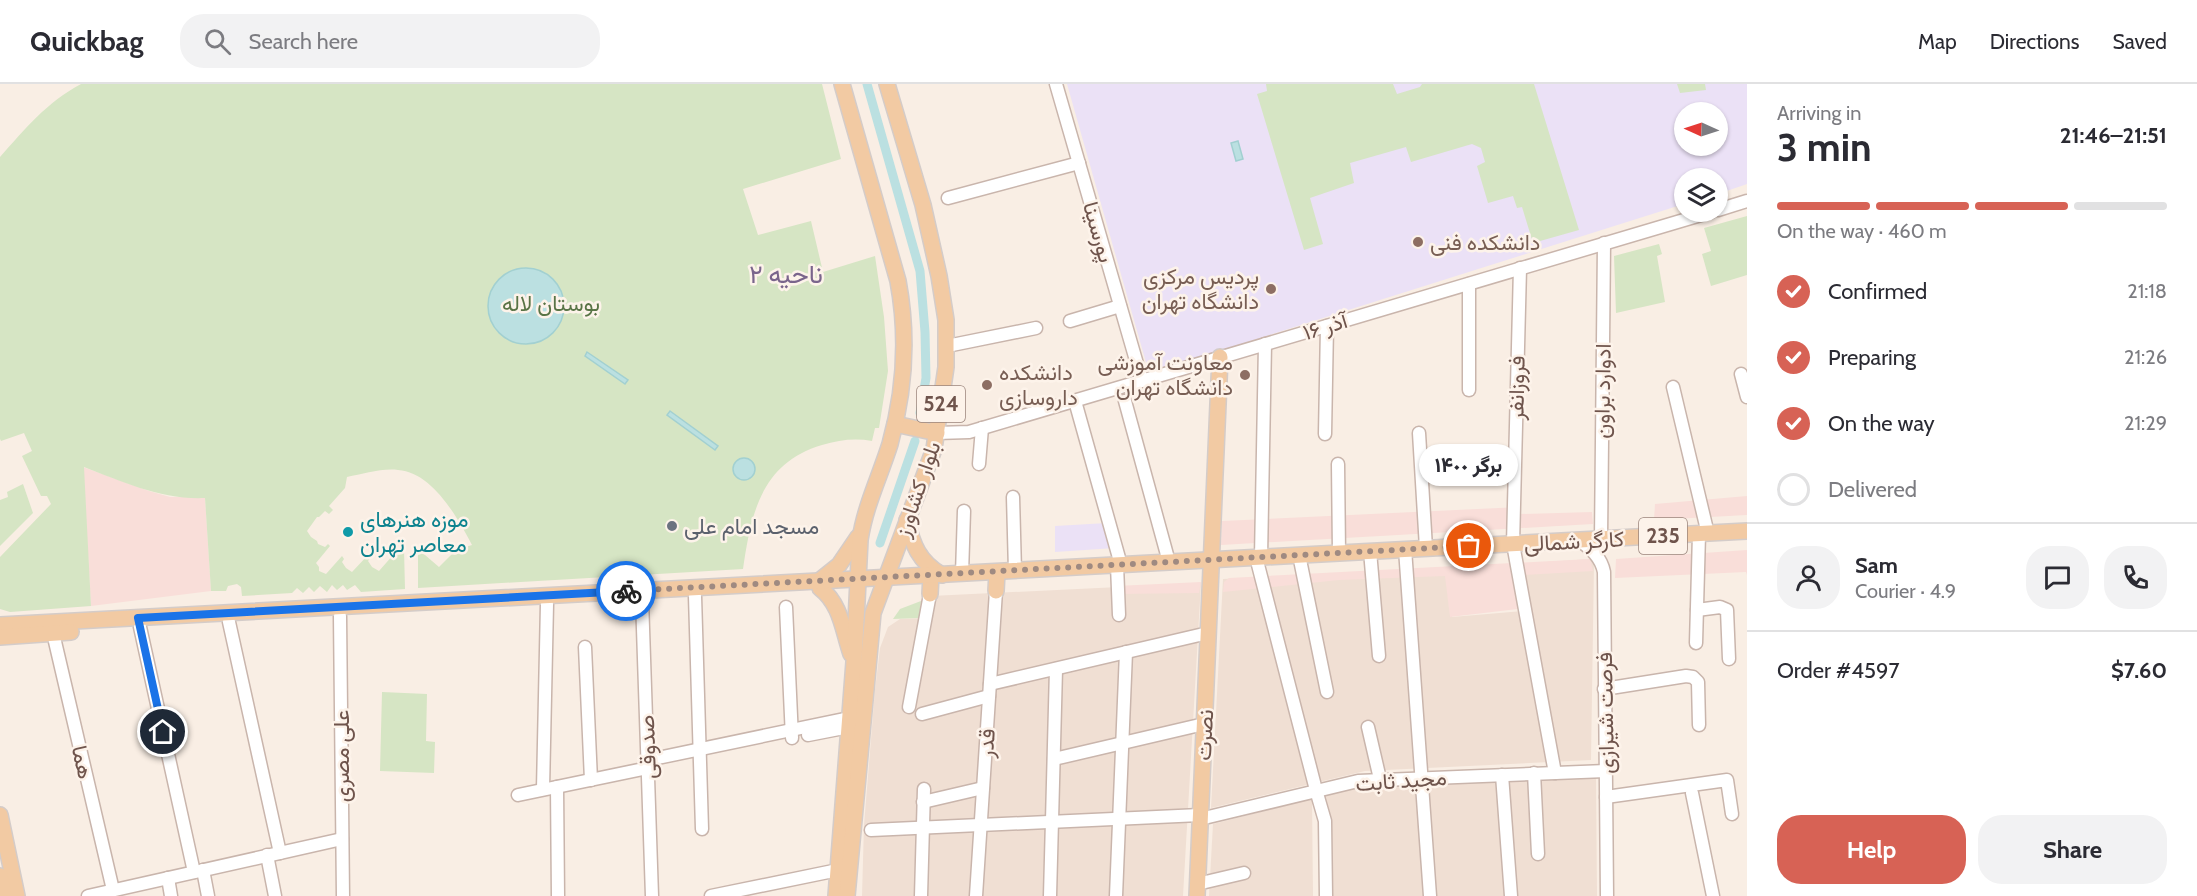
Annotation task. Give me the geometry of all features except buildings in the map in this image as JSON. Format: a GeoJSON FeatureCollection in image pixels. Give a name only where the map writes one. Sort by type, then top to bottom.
{"type":"FeatureCollection","features":[{"type":"Feature","properties":{"kind":"main road","name":"بلوار کشاورز"},"geometry":{"type":"LineString","coordinates":[[836,896],[854,662],[861,532],[895,424],[903,376],[902,299],[842,84]]}},
{"type":"Feature","properties":{"kind":"main road","name":"بلوار کشاورز"},"geometry":{"type":"LineString","coordinates":[[848,896],[872,618],[934,449],[946,367],[947,346],[943,297],[931,238],[887,84]]}},
{"type":"Feature","properties":{"kind":"main road","name":"نصرت"},"geometry":{"type":"LineString","coordinates":[[1197,890],[1220,357]]}},
{"type":"Feature","properties":{"kind":"main road"},"geometry":{"type":"LineString","coordinates":[[895,424],[937,433]]}},
{"type":"Feature","properties":{"kind":"main road"},"geometry":{"type":"LineString","coordinates":[[907,520],[910,537],[920,557],[936,575],[930,594]]}},
{"type":"Feature","properties":{"kind":"main road","name":"کارگر شمالی"},"geometry":{"type":"LineString","coordinates":[[547,600],[858,583],[885,578],[1169,562],[1211,566],[1259,557],[1747,531]]}},
{"type":"Feature","properties":{"kind":"main road"},"geometry":{"type":"LineString","coordinates":[[854,662],[836,606],[819,585],[843,561],[861,532]]}},
{"type":"Feature","properties":{"kind":"main road"},"geometry":{"type":"LineString","coordinates":[[996,591],[997,572]]}},
{"type":"Feature","properties":{"kind":"main road"},"geometry":{"type":"LineString","coordinates":[[1,627],[52,628],[547,600]]}},
{"type":"Feature","properties":{"kind":"main road"},"geometry":{"type":"LineString","coordinates":[[0,815],[17,896]]}},
{"type":"Feature","properties":{"kind":"main road"},"geometry":{"type":"LineString","coordinates":[[0,876],[4,896]]}},
{"type":"Feature","properties":{"kind":"street","name":"پورسینا"},"geometry":{"type":"LineString","coordinates":[[1056,84],[1142,381]]}},
{"type":"Feature","properties":{"kind":"street"},"geometry":{"type":"LineString","coordinates":[[948,198],[1079,163]]}},
{"type":"Feature","properties":{"kind":"street"},"geometry":{"type":"LineString","coordinates":[[1728,207],[1747,201]]}},
{"type":"Feature","properties":{"kind":"street","name":"۱۶ آذر"},"geometry":{"type":"LineString","coordinates":[[937,433],[969,432],[1676,222]]}},
{"type":"Feature","properties":{"kind":"street","name":"ادوارد براون"},"geometry":{"type":"LineString","coordinates":[[1601,539],[1604,243]]}},
{"type":"Feature","properties":{"kind":"street","name":"فروزانفر"},"geometry":{"type":"LineString","coordinates":[[1520,268],[1513,544],[1556,773]]}},
{"type":"Feature","properties":{"kind":"street"},"geometry":{"type":"LineString","coordinates":[[1468,284],[1469,390]]}},
{"type":"Feature","properties":{"kind":"street"},"geometry":{"type":"LineString","coordinates":[[1070,321],[1120,306]]}},
{"type":"Feature","properties":{"kind":"street"},"geometry":{"type":"LineString","coordinates":[[1325,435],[1327,326]]}},
{"type":"Feature","properties":{"kind":"street"},"geometry":{"type":"LineString","coordinates":[[947,346],[1036,328]]}},
{"type":"Feature","properties":{"kind":"street"},"geometry":{"type":"LineString","coordinates":[[1265,344],[1259,557],[1325,821],[1326,896]]}},
{"type":"Feature","properties":{"kind":"street"},"geometry":{"type":"LineString","coordinates":[[1741,374],[1747,397]]}},
{"type":"Feature","properties":{"kind":"street"},"geometry":{"type":"LineString","coordinates":[[1673,387],[1704,534],[1696,643]]}},
{"type":"Feature","properties":{"kind":"street"},"geometry":{"type":"LineString","coordinates":[[1075,401],[1119,565],[1119,615]]}},
{"type":"Feature","properties":{"kind":"street"},"geometry":{"type":"LineString","coordinates":[[1125,401],[1169,562]]}},
{"type":"Feature","properties":{"kind":"street"},"geometry":{"type":"LineString","coordinates":[[979,464],[982,428]]}},
{"type":"Feature","properties":{"kind":"street"},"geometry":{"type":"LineString","coordinates":[[1419,433],[1426,548]]}},
{"type":"Feature","properties":{"kind":"street"},"geometry":{"type":"LineString","coordinates":[[1338,464],[1339,553]]}},
{"type":"Feature","properties":{"kind":"street"},"geometry":{"type":"LineString","coordinates":[[1013,497],[1015,571]]}},
{"type":"Feature","properties":{"kind":"street"},"geometry":{"type":"LineString","coordinates":[[962,574],[964,511]]}},
{"type":"Feature","properties":{"kind":"street","name":"فرصت شیرازی"},"geometry":{"type":"LineString","coordinates":[[1579,540],[1593,551],[1603,567],[1607,896]]}},
{"type":"Feature","properties":{"kind":"street"},"geometry":{"type":"LineString","coordinates":[[1404,549],[1430,896]]}},
{"type":"Feature","properties":{"kind":"street"},"geometry":{"type":"LineString","coordinates":[[1370,551],[1379,656]]}},
{"type":"Feature","properties":{"kind":"street"},"geometry":{"type":"LineString","coordinates":[[1299,555],[1327,692]]}},
{"type":"Feature","properties":{"kind":"street","name":"قدر"},"geometry":{"type":"LineString","coordinates":[[976,896],[996,591]]}},
{"type":"Feature","properties":{"kind":"street"},"geometry":{"type":"LineString","coordinates":[[695,592],[702,829]]}},
{"type":"Feature","properties":{"kind":"street","name":"صدوقی"},"geometry":{"type":"LineString","coordinates":[[642,594],[652,896]]}},
{"type":"Feature","properties":{"kind":"street"},"geometry":{"type":"LineString","coordinates":[[909,707],[930,594]]}},
{"type":"Feature","properties":{"kind":"street"},"geometry":{"type":"LineString","coordinates":[[543,789],[547,600]]}},
{"type":"Feature","properties":{"kind":"street"},"geometry":{"type":"LineString","coordinates":[[1697,610],[1720,607],[1727,610],[1729,659]]}},
{"type":"Feature","properties":{"kind":"street"},"geometry":{"type":"LineString","coordinates":[[786,608],[791,734]]}},
{"type":"Feature","properties":{"kind":"street","name":"علی مصری"},"geometry":{"type":"LineString","coordinates":[[340,611],[343,896]]}},
{"type":"Feature","properties":{"kind":"street"},"geometry":{"type":"LineString","coordinates":[[228,618],[274,854],[275,896]]}},
{"type":"Feature","properties":{"kind":"street"},"geometry":{"type":"LineString","coordinates":[[139,623],[199,871],[208,896]]}},
{"type":"Feature","properties":{"kind":"street","name":"هما"},"geometry":{"type":"LineString","coordinates":[[52,628],[113,890]]}},
{"type":"Feature","properties":{"kind":"street"},"geometry":{"type":"LineString","coordinates":[[922,714],[1056,669],[1208,633]]}},
{"type":"Feature","properties":{"kind":"street"},"geometry":{"type":"LineString","coordinates":[[585,647],[591,780]]}},
{"type":"Feature","properties":{"kind":"street"},"geometry":{"type":"LineString","coordinates":[[1116,896],[1126,652]]}},
{"type":"Feature","properties":{"kind":"street"},"geometry":{"type":"LineString","coordinates":[[1050,896],[1056,669]]}},
{"type":"Feature","properties":{"kind":"street"},"geometry":{"type":"LineString","coordinates":[[1604,689],[1686,676],[1693,677],[1698,682],[1699,725]]}},
{"type":"Feature","properties":{"kind":"street"},"geometry":{"type":"LineString","coordinates":[[518,795],[591,780],[700,749],[849,723]]}},
{"type":"Feature","properties":{"kind":"street"},"geometry":{"type":"LineString","coordinates":[[1054,759],[1204,724]]}},
{"type":"Feature","properties":{"kind":"street"},"geometry":{"type":"LineString","coordinates":[[1368,728],[1380,779]]}},
{"type":"Feature","properties":{"kind":"street","name":"مجید ثابت"},"geometry":{"type":"LineString","coordinates":[[871,830],[1200,817],[1351,782],[1421,777],[1606,771]]}},
{"type":"Feature","properties":{"kind":"street"},"geometry":{"type":"LineString","coordinates":[[1534,773],[1538,854]]}},
{"type":"Feature","properties":{"kind":"street"},"geometry":{"type":"LineString","coordinates":[[1503,775],[1511,896]]}},
{"type":"Feature","properties":{"kind":"street"},"geometry":{"type":"LineString","coordinates":[[1606,797],[1727,780],[1732,814]]}},
{"type":"Feature","properties":{"kind":"street"},"geometry":{"type":"LineString","coordinates":[[557,787],[558,896]]}},
{"type":"Feature","properties":{"kind":"street"},"geometry":{"type":"LineString","coordinates":[[921,896],[923,796],[983,788]]}},
{"type":"Feature","properties":{"kind":"street"},"geometry":{"type":"LineString","coordinates":[[1692,793],[1713,896]]}},
{"type":"Feature","properties":{"kind":"street"},"geometry":{"type":"LineString","coordinates":[[89,896],[342,839]]}},
{"type":"Feature","properties":{"kind":"street"},"geometry":{"type":"LineString","coordinates":[[711,896],[838,870]]}},
{"type":"Feature","properties":{"kind":"street"},"geometry":{"type":"LineString","coordinates":[[1197,890],[1244,873]]}},
{"type":"Feature","properties":{"kind":"street"},"geometry":{"type":"LineString","coordinates":[[168,878],[171,896]]}},
{"type":"Feature","properties":{"kind":"shaded area","name":"پردیس مرکزی دانشگاه‌ تهران"},"geometry":{"type":"Polygon","coordinates":[[[1067,84],[1747,84],[1747,184],[1728,191],[1728,168],[1674,168],[1674,207],[1149,373],[1067,84]]]}},
{"type":"Feature","properties":{"kind":"shaded area"},"geometry":{"type":"Polygon","coordinates":[[[83,467],[170,497],[205,497],[211,591],[91,606],[83,467]]]}},
{"type":"Feature","properties":{"kind":"shaded area"},"geometry":{"type":"Polygon","coordinates":[[[1747,496],[1747,515],[1654,520],[1655,504],[1747,496]]]}},
{"type":"Feature","properties":{"kind":"shaded area"},"geometry":{"type":"Polygon","coordinates":[[[1520,507],[1520,514],[1592,512],[1593,524],[1221,545],[1222,521],[1520,507]]]}},
{"type":"Feature","properties":{"kind":"shaded area"},"geometry":{"type":"Polygon","coordinates":[[[1107,523],[1115,548],[1055,552],[1055,526],[1107,523]]]}},
{"type":"Feature","properties":{"kind":"shaded area"},"geometry":{"type":"Polygon","coordinates":[[[1747,550],[1747,575],[1746,572],[1615,578],[1616,559],[1747,550]]]}},
{"type":"Feature","properties":{"kind":"shaded area"},"geometry":{"type":"Polygon","coordinates":[[[1590,559],[1593,571],[1522,575],[1526,608],[1450,617],[1445,576],[1339,580],[1223,592],[1224,582],[1229,578],[1590,559]]]}},
{"type":"Feature","properties":{"kind":"shaded area"},"geometry":{"type":"Polygon","coordinates":[[[1591,559],[1594,563],[1591,760],[1365,771],[1211,808],[1223,579],[1448,568],[1452,617],[1523,611],[1516,564],[1591,559]]]}},
{"type":"Feature","properties":{"kind":"shaded area"},"geometry":{"type":"Polygon","coordinates":[[[1201,582],[1199,593],[1116,594],[1116,586],[1201,582]]]}},
{"type":"Feature","properties":{"kind":"shaded area"},"geometry":{"type":"Polygon","coordinates":[[[1201,583],[1183,896],[862,896],[864,825],[875,690],[880,648],[888,627],[900,619],[927,618],[931,596],[1201,583]]]}},
{"type":"Feature","properties":{"kind":"shaded area"},"geometry":{"type":"Polygon","coordinates":[[[1596,778],[1597,896],[1329,896],[1324,794],[1361,785],[1596,778]]]}},
{"type":"Feature","properties":{"kind":"shaded area"},"geometry":{"type":"Polygon","coordinates":[[[1312,799],[1313,896],[1209,896],[1213,824],[1312,799]]]}},
{"type":"Feature","properties":{"kind":"green space","name":"بوستان لاله"},"geometry":{"type":"Polygon","coordinates":[[[81,84],[822,84],[841,159],[743,189],[758,235],[811,221],[823,272],[875,256],[884,317],[888,371],[879,428],[875,428],[872,441],[853,440],[828,443],[801,453],[785,464],[772,478],[755,510],[743,569],[418,588],[418,549],[439,567],[456,550],[472,545],[459,522],[433,487],[410,473],[386,470],[347,477],[345,488],[329,506],[333,510],[329,514],[325,511],[317,517],[307,531],[318,544],[325,547],[328,544],[330,546],[316,563],[319,571],[326,574],[342,556],[344,559],[342,562],[352,572],[368,555],[371,557],[368,561],[372,567],[379,571],[401,546],[404,549],[405,589],[361,592],[355,585],[347,590],[343,585],[337,590],[332,585],[327,592],[320,586],[314,592],[309,587],[303,593],[297,588],[292,593],[242,596],[241,587],[237,584],[228,586],[226,591],[211,591],[205,498],[158,493],[84,467],[91,606],[10,612],[0,609],[0,557],[51,504],[47,496],[41,496],[22,456],[32,451],[24,433],[1,441],[0,439],[0,157],[47,108],[81,84]]]}},
{"type":"Feature","properties":{"kind":"green space"},"geometry":{"type":"Polygon","coordinates":[[[1266,84],[1393,84],[1397,94],[1420,87],[1422,84],[1534,84],[1579,230],[1533,243],[1522,207],[1517,208],[1513,196],[1488,203],[1477,166],[1485,162],[1481,148],[1472,144],[1411,162],[1406,147],[1350,163],[1354,183],[1310,198],[1323,244],[1304,250],[1257,94],[1267,91],[1266,84]]]}},
{"type":"Feature","properties":{"kind":"green space"},"geometry":{"type":"Polygon","coordinates":[[[1677,84],[1705,84],[1706,90],[1680,93],[1677,84]]]}},
{"type":"Feature","properties":{"kind":"green space"},"geometry":{"type":"Polygon","coordinates":[[[1747,216],[1747,275],[1711,286],[1702,254],[1711,251],[1704,228],[1747,216]]]}},
{"type":"Feature","properties":{"kind":"green space"},"geometry":{"type":"Polygon","coordinates":[[[1659,244],[1662,254],[1657,256],[1665,302],[1616,313],[1614,256],[1659,244]]]}},
{"type":"Feature","properties":{"kind":"green space"},"geometry":{"type":"Polygon","coordinates":[[[23,484],[33,513],[0,546],[0,500],[8,497],[7,492],[23,484]]]}},
{"type":"Feature","properties":{"kind":"green space"},"geometry":{"type":"Polygon","coordinates":[[[921,601],[919,618],[893,619],[900,609],[921,601]]]}},
{"type":"Feature","properties":{"kind":"green space"},"geometry":{"type":"Polygon","coordinates":[[[382,692],[427,694],[426,741],[435,742],[434,773],[380,771],[382,692]]]}},
{"type":"Feature","properties":{"kind":"water"},"geometry":{"type":"Polygon","coordinates":[[[1238,141],[1243,159],[1236,161],[1231,143],[1238,141]]]}},
{"type":"Feature","properties":{"kind":"water"},"geometry":{"type":"Polygon","coordinates":[[[526,268],[541,271],[553,279],[561,291],[564,306],[561,321],[553,333],[541,341],[526,344],[511,341],[499,333],[491,321],[488,306],[491,291],[499,279],[511,271],[526,268]]]}},
{"type":"Feature","properties":{"kind":"water"},"geometry":{"type":"Polygon","coordinates":[[[587,352],[628,380],[625,384],[585,356],[587,352]]]}},
{"type":"Feature","properties":{"kind":"water"},"geometry":{"type":"Polygon","coordinates":[[[670,411],[718,446],[715,450],[667,415],[670,411]]]}},
{"type":"Feature","properties":{"kind":"water"},"geometry":{"type":"Polygon","coordinates":[[[744,458],[754,465],[755,469],[748,479],[744,480],[734,473],[733,469],[740,459],[744,458]]]}},
{"type":"Feature","properties":{"kind":"waterway"},"geometry":{"type":"LineString","coordinates":[[867,84],[920,271],[926,378],[920,413]]}},
{"type":"Feature","properties":{"kind":"waterway"},"geometry":{"type":"LineString","coordinates":[[880,543],[915,441]]}},
{"type":"Feature","properties":{"kind":"way so far"},"geometry":{"type":"LineString","coordinates":[[626,591],[1469,546]]}},
{"type":"Feature","properties":{"kind":"place","name":"دانشکده فنی"},"geometry":{"type":"Point","coordinates":[1418,242]}},
{"type":"Feature","properties":{"kind":"place","name":"پردیس مرکزی دانشگاه‌ تهران"},"geometry":{"type":"Point","coordinates":[1271,289]}},
{"type":"Feature","properties":{"kind":"place","name":"معاونت آموزشی دانشگاه تهران"},"geometry":{"type":"Point","coordinates":[1245,375]}},
{"type":"Feature","properties":{"kind":"place","name":"دانشکده داروسازی"},"geometry":{"type":"Point","coordinates":[987,385]}},
{"type":"Feature","properties":{"kind":"place","name":"مسجد امام علی"},"geometry":{"type":"Point","coordinates":[672,526]}},
{"type":"Feature","properties":{"kind":"place","name":"موزه هنرهای معاصر تهران"},"geometry":{"type":"Point","coordinates":[348,532]}},
{"type":"Feature","properties":{"kind":"place","name":"برگر ١۴٠٠"},"geometry":{"type":"Point","coordinates":[1469,546]}},
{"type":"Feature","properties":{"kind":"district","name":"ناحیه ۲"},"geometry":{"type":"Point","coordinates":[786,274]}},
{"type":"Feature","properties":{"kind":"route"},"geometry":{"type":"LineString","coordinates":[[163,732],[138,618],[626,591]]}}]}
